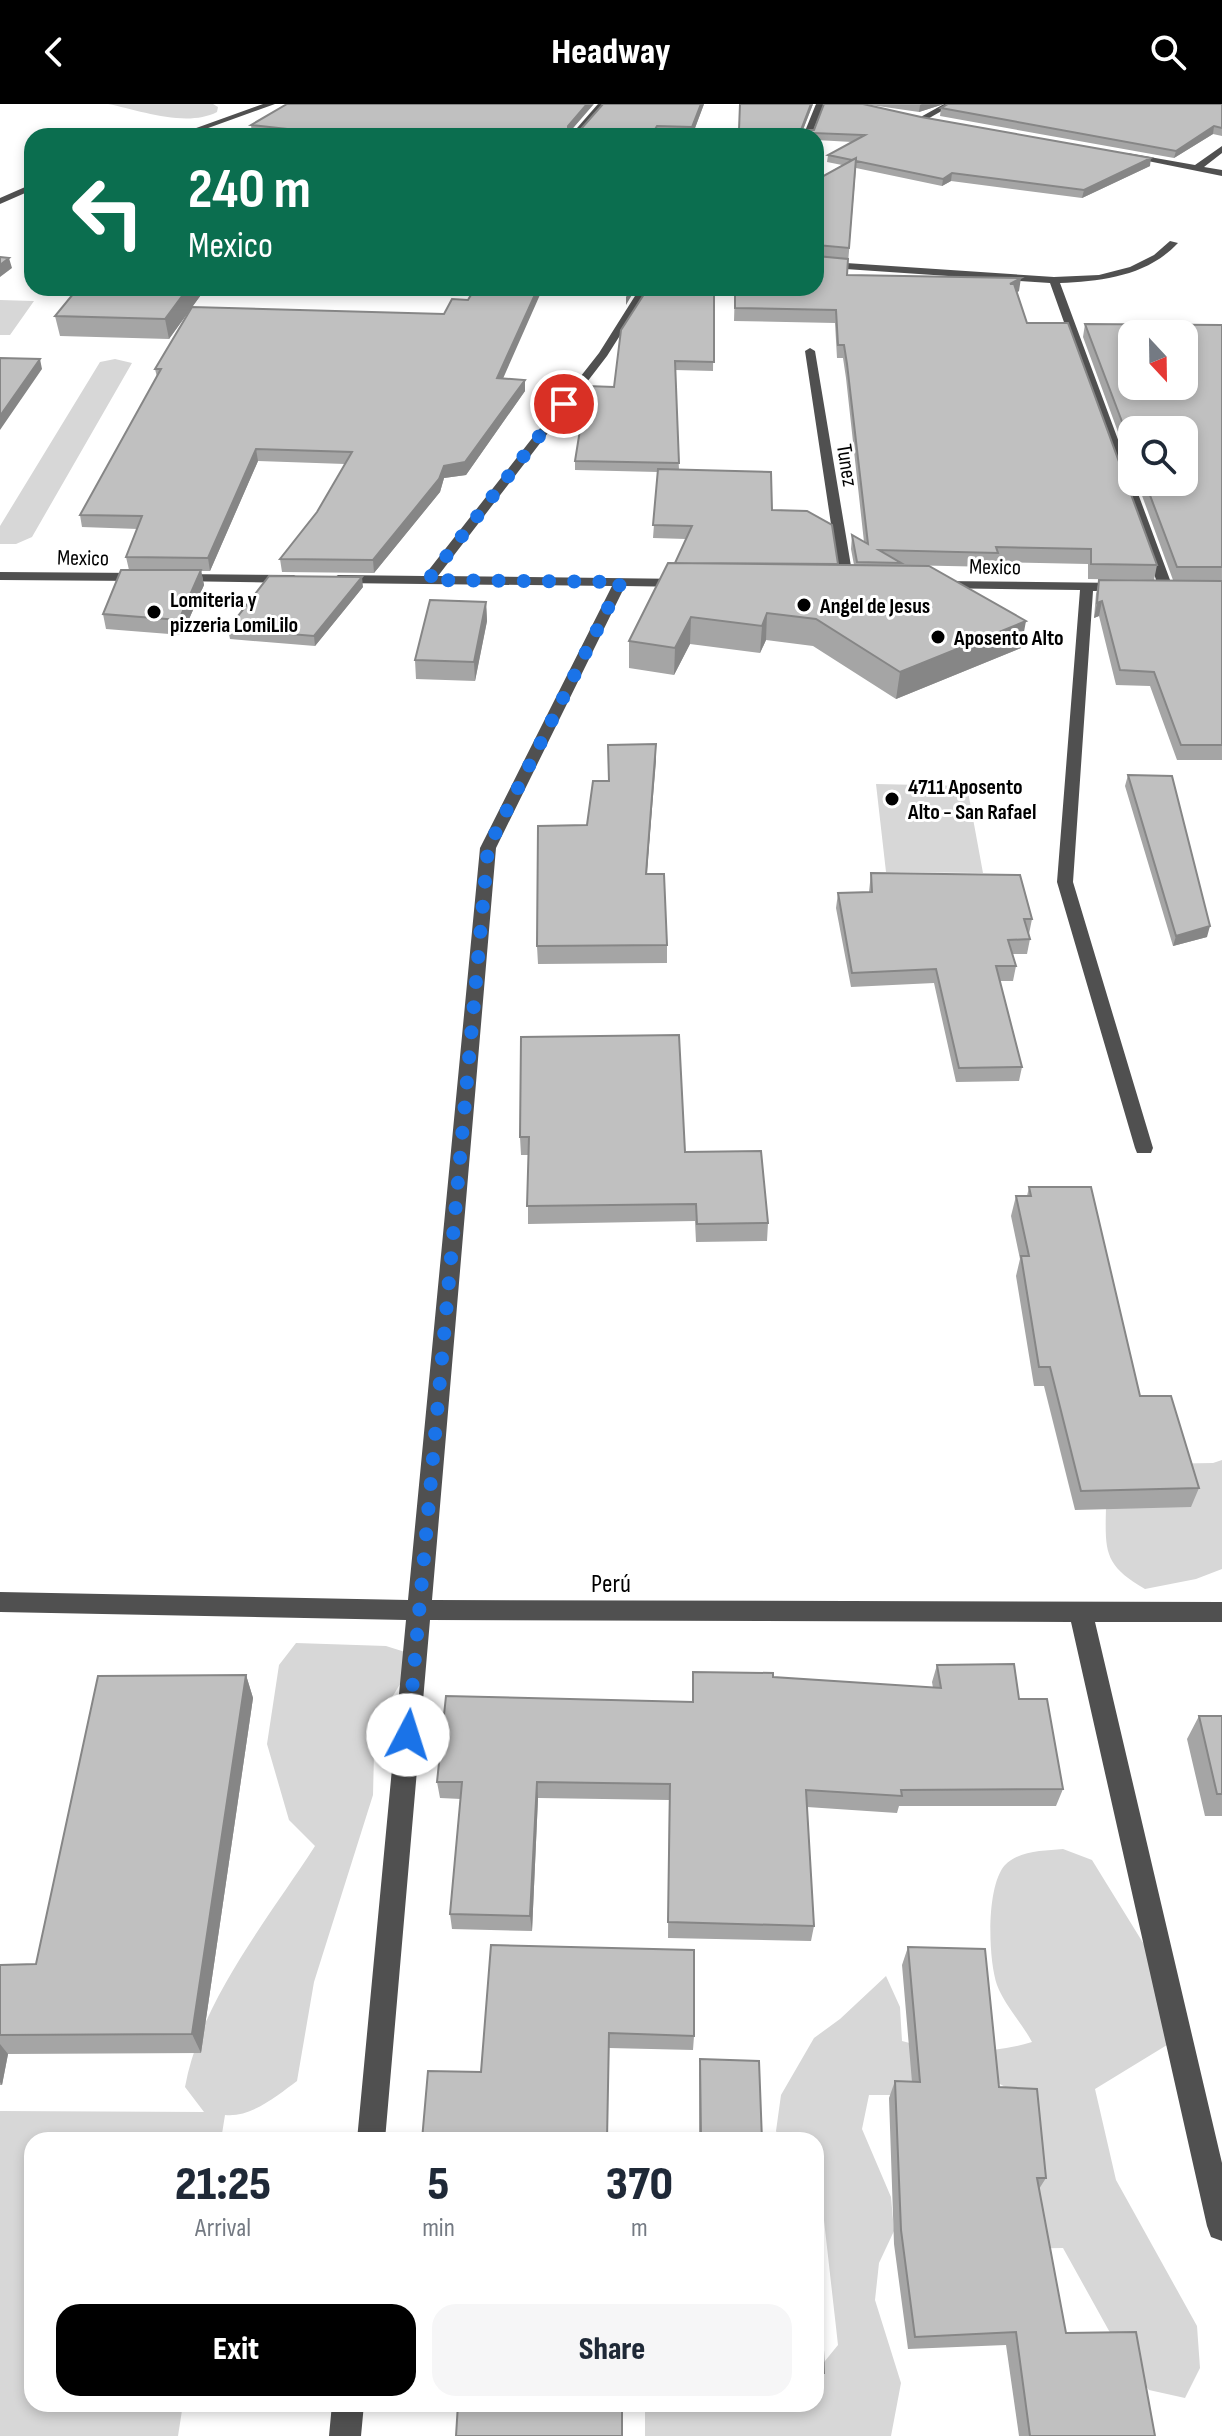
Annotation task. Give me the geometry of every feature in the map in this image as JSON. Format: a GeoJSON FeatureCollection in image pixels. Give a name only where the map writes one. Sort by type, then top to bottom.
{"type":"FeatureCollection","features":[{"type":"Feature","properties":{"kind":"street"},"geometry":{"type":"LineString","coordinates":[[201,128],[271,104]]}},
{"type":"Feature","properties":{"kind":"street"},"geometry":{"type":"LineString","coordinates":[[581,128],[602,104]]}},
{"type":"Feature","properties":{"kind":"street"},"geometry":{"type":"LineString","coordinates":[[810,128],[820,104]]}},
{"type":"Feature","properties":{"kind":"street"},"geometry":{"type":"LineString","coordinates":[[921,119],[950,104]]}},
{"type":"Feature","properties":{"kind":"street"},"geometry":{"type":"LineString","coordinates":[[238,107],[252,110]]}},
{"type":"Feature","properties":{"kind":"street"},"geometry":{"type":"LineString","coordinates":[[906,116],[936,121]]}},
{"type":"Feature","properties":{"kind":"street"},"geometry":{"type":"LineString","coordinates":[[1197,168],[1222,149]]}},
{"type":"Feature","properties":{"kind":"street"},"geometry":{"type":"LineString","coordinates":[[1115,154],[1222,173]]}},
{"type":"Feature","properties":{"kind":"street"},"geometry":{"type":"LineString","coordinates":[[0,201],[24,190]]}},
{"type":"Feature","properties":{"kind":"street"},"geometry":{"type":"LineString","coordinates":[[824,265],[1054,280],[1099,278],[1133,269],[1157,257],[1173,243]]}},
{"type":"Feature","properties":{"kind":"street"},"geometry":{"type":"LineString","coordinates":[[1054,280],[1173,588],[1150,588]]}},
{"type":"Feature","properties":{"kind":"street"},"geometry":{"type":"LineString","coordinates":[[428,580],[603,354],[640,296]]}},
{"type":"Feature","properties":{"kind":"street","name":"Tunez"},"geometry":{"type":"LineString","coordinates":[[810,351],[847,584]]}},
{"type":"Feature","properties":{"kind":"street","name":"Mexico"},"geometry":{"type":"LineString","coordinates":[[0,576],[703,583]]}},
{"type":"Feature","properties":{"kind":"street"},"geometry":{"type":"LineString","coordinates":[[372,2132],[488,848],[621,582]]}},
{"type":"Feature","properties":{"kind":"street"},"geometry":{"type":"LineString","coordinates":[[831,584],[862,585]]}},
{"type":"Feature","properties":{"kind":"street","name":"Mexico"},"geometry":{"type":"LineString","coordinates":[[925,585],[1134,588]]}},
{"type":"Feature","properties":{"kind":"street"},"geometry":{"type":"LineString","coordinates":[[1087,587],[1065,882],[1144,1148]]}},
{"type":"Feature","properties":{"kind":"street","name":"Perú"},"geometry":{"type":"LineString","coordinates":[[0,1602],[419,1610],[1222,1612]]}},
{"type":"Feature","properties":{"kind":"street"},"geometry":{"type":"LineString","coordinates":[[1081,1612],[1222,2226]]}},
{"type":"Feature","properties":{"kind":"street"},"geometry":{"type":"LineString","coordinates":[[345,2436],[347,2412]]}},
{"type":"Feature","properties":{"kind":"shaded area"},"geometry":{"type":"Polygon","coordinates":[[[108,104],[213,104],[218,107],[217,112],[205,116],[177,118],[108,104]]]}},
{"type":"Feature","properties":{"kind":"shaded area"},"geometry":{"type":"Polygon","coordinates":[[[0,300],[34,301],[10,335],[0,335],[0,300]]]}},
{"type":"Feature","properties":{"kind":"shaded area"},"geometry":{"type":"Polygon","coordinates":[[[115,359],[132,363],[32,537],[16,544],[0,544],[0,526],[100,362],[115,359]]]}},
{"type":"Feature","properties":{"kind":"shaded area"},"geometry":{"type":"Polygon","coordinates":[[[876,784],[967,786],[983,873],[886,872],[876,784]]]}},
{"type":"Feature","properties":{"kind":"shaded area"},"geometry":{"type":"Polygon","coordinates":[[[1222,1460],[1222,1569],[1196,1579],[1145,1589],[1121,1572],[1107,1546],[1106,1507],[1154,1464],[1213,1463],[1222,1460]]]}},
{"type":"Feature","properties":{"kind":"shaded area"},"geometry":{"type":"Polygon","coordinates":[[[296,1643],[386,1646],[405,1652],[405,1676],[391,1699],[374,1754],[373,1795],[314,1982],[297,2081],[254,2109],[225,2115],[222,2132],[24,2132],[24,2412],[182,2412],[178,2436],[0,2436],[0,2111],[204,2112],[185,2087],[205,2024],[238,1962],[315,1846],[289,1820],[267,1744],[279,1665],[296,1643]]]}},
{"type":"Feature","properties":{"kind":"shaded area"},"geometry":{"type":"Polygon","coordinates":[[[1063,1849],[1092,1860],[1145,1946],[1167,2045],[1095,2089],[1116,2180],[1197,2326],[1200,2368],[1185,2398],[1149,2390],[1123,2356],[1063,2248],[993,2249],[1023,2096],[992,2080],[934,2095],[869,2095],[862,2129],[891,2197],[894,2231],[879,2263],[875,2300],[901,2383],[891,2436],[645,2436],[645,2412],[824,2412],[824,2362],[838,2345],[824,2221],[824,2132],[776,2132],[781,2095],[814,2038],[840,2019],[886,1976],[900,2007],[902,2041],[967,2051],[1000,2049],[1032,2042],[997,1985],[990,1923],[999,1875],[1011,1860],[1032,1852],[1063,1849]]]}},
{"type":"Feature","properties":{"kind":"building"},"geometry":{"type":"Polygon","coordinates":[[[287,104],[587,104],[568,128],[278,128],[251,125],[287,104]]]}},
{"type":"Feature","properties":{"kind":"building"},"geometry":{"type":"Polygon","coordinates":[[[603,104],[701,104],[692,127],[582,128],[603,104]]]}},
{"type":"Feature","properties":{"kind":"building"},"geometry":{"type":"Polygon","coordinates":[[[740,104],[811,104],[802,128],[739,128],[740,104]]]}},
{"type":"Feature","properties":{"kind":"building"},"geometry":{"type":"Polygon","coordinates":[[[824,104],[863,104],[1151,158],[1084,190],[952,173],[943,179],[856,161],[856,158],[852,160],[828,155],[865,135],[824,133],[824,128],[815,128],[824,104]]]}},
{"type":"Feature","properties":{"kind":"building"},"geometry":{"type":"Polygon","coordinates":[[[948,104],[1222,104],[1222,128],[1214,126],[1176,151],[941,108],[948,104]]]}},
{"type":"Feature","properties":{"kind":"building"},"geometry":{"type":"Polygon","coordinates":[[[856,158],[849,248],[824,246],[824,176],[856,158]]]}},
{"type":"Feature","properties":{"kind":"building"},"geometry":{"type":"Polygon","coordinates":[[[824,257],[848,259],[847,275],[1021,278],[1010,284],[1014,284],[1027,323],[1068,323],[1118,459],[1118,496],[1132,496],[1157,565],[1091,564],[1091,549],[996,547],[998,553],[879,550],[901,563],[857,562],[852,535],[868,544],[847,364],[844,345],[838,345],[836,310],[735,308],[735,296],[824,296],[824,257]]]}},
{"type":"Feature","properties":{"kind":"building"},"geometry":{"type":"Polygon","coordinates":[[[71,296],[182,296],[165,319],[55,316],[71,296]]]}},
{"type":"Feature","properties":{"kind":"building"},"geometry":{"type":"Polygon","coordinates":[[[470,296],[534,296],[497,378],[525,380],[465,462],[444,466],[439,479],[373,560],[280,559],[317,512],[352,452],[256,449],[208,558],[126,557],[142,516],[80,515],[161,369],[155,369],[192,307],[444,314],[452,299],[468,300],[470,296]]]}},
{"type":"Feature","properties":{"kind":"building"},"geometry":{"type":"Polygon","coordinates":[[[643,296],[714,296],[714,362],[675,361],[679,463],[575,461],[587,386],[614,387],[621,330],[643,296]]]}},
{"type":"Feature","properties":{"kind":"building"},"geometry":{"type":"Polygon","coordinates":[[[1085,324],[1118,324],[1118,400],[1198,400],[1198,325],[1222,325],[1222,567],[1177,567],[1150,496],[1198,496],[1198,416],[1120,416],[1085,324]]]}},
{"type":"Feature","properties":{"kind":"building"},"geometry":{"type":"Polygon","coordinates":[[[0,358],[40,359],[0,416],[0,358]]]}},
{"type":"Feature","properties":{"kind":"building"},"geometry":{"type":"Polygon","coordinates":[[[658,469],[771,472],[772,510],[807,511],[832,525],[838,564],[675,563],[692,526],[653,525],[658,469]]]}},
{"type":"Feature","properties":{"kind":"building"},"geometry":{"type":"Polygon","coordinates":[[[668,563],[929,566],[1026,621],[900,672],[816,619],[767,613],[762,626],[691,617],[675,648],[629,641],[668,563]]]}},
{"type":"Feature","properties":{"kind":"building"},"geometry":{"type":"Polygon","coordinates":[[[121,570],[201,570],[179,620],[103,614],[121,570]]]}},
{"type":"Feature","properties":{"kind":"building"},"geometry":{"type":"Polygon","coordinates":[[[269,576],[362,577],[314,636],[228,629],[269,576]]]}},
{"type":"Feature","properties":{"kind":"building"},"geometry":{"type":"Polygon","coordinates":[[[1099,580],[1222,581],[1222,745],[1181,745],[1154,672],[1120,670],[1102,601],[1097,603],[1099,580]]]}},
{"type":"Feature","properties":{"kind":"building"},"geometry":{"type":"Polygon","coordinates":[[[430,600],[486,602],[474,662],[415,660],[430,600]]]}},
{"type":"Feature","properties":{"kind":"building"},"geometry":{"type":"Polygon","coordinates":[[[656,744],[646,874],[664,874],[667,945],[537,946],[538,826],[587,825],[593,781],[609,781],[608,745],[656,744]]]}},
{"type":"Feature","properties":{"kind":"building"},"geometry":{"type":"Polygon","coordinates":[[[1128,775],[1172,776],[1210,926],[1176,936],[1128,775]]]}},
{"type":"Feature","properties":{"kind":"building"},"geometry":{"type":"Polygon","coordinates":[[[871,873],[1020,875],[1032,919],[1024,919],[1030,939],[1008,940],[1016,966],[996,966],[1022,1067],[959,1068],[936,969],[852,973],[838,893],[872,892],[871,873]]]}},
{"type":"Feature","properties":{"kind":"building"},"geometry":{"type":"Polygon","coordinates":[[[679,1035],[685,1152],[761,1151],[768,1223],[697,1224],[696,1204],[527,1206],[529,1137],[520,1137],[521,1037],[679,1035]]]}},
{"type":"Feature","properties":{"kind":"building"},"geometry":{"type":"Polygon","coordinates":[[[1029,1187],[1091,1187],[1140,1396],[1171,1396],[1199,1488],[1081,1491],[1050,1367],[1039,1367],[1021,1256],[1029,1256],[1016,1196],[1031,1196],[1029,1187]]]}},
{"type":"Feature","properties":{"kind":"building"},"geometry":{"type":"Polygon","coordinates":[[[1014,1664],[1019,1699],[1047,1699],[1063,1789],[901,1790],[902,1796],[806,1790],[814,1926],[668,1922],[670,1784],[537,1782],[530,1916],[450,1914],[462,1782],[437,1782],[446,1696],[693,1702],[693,1672],[773,1673],[773,1677],[941,1688],[937,1665],[1014,1664]]]}},
{"type":"Feature","properties":{"kind":"building"},"geometry":{"type":"Polygon","coordinates":[[[246,1675],[192,2034],[0,2035],[0,1965],[36,1964],[98,1676],[246,1675]]]}},
{"type":"Feature","properties":{"kind":"building"},"geometry":{"type":"Polygon","coordinates":[[[1199,1716],[1222,1716],[1222,1794],[1217,1794],[1199,1716]]]}},
{"type":"Feature","properties":{"kind":"building"},"geometry":{"type":"Polygon","coordinates":[[[491,1945],[694,1950],[694,2036],[609,2033],[607,2132],[423,2132],[428,2071],[481,2072],[491,1945]]]}},
{"type":"Feature","properties":{"kind":"building"},"geometry":{"type":"Polygon","coordinates":[[[908,1947],[985,1949],[999,2087],[1037,2089],[1046,2178],[1037,2178],[1066,2333],[1136,2332],[1155,2436],[1030,2436],[1016,2332],[915,2337],[901,2230],[895,2081],[920,2082],[908,1947]]]}},
{"type":"Feature","properties":{"kind":"building"},"geometry":{"type":"Polygon","coordinates":[[[700,2059],[759,2061],[762,2132],[701,2132],[700,2059]]]}},
{"type":"Feature","properties":{"kind":"building"},"geometry":{"type":"Polygon","coordinates":[[[458,2412],[622,2412],[622,2436],[456,2436],[458,2412]]]}},
{"type":"Feature","properties":{"kind":"place","name":"Angel de Jesus"},"geometry":{"type":"Point","coordinates":[804,605]}},
{"type":"Feature","properties":{"kind":"place","name":"Lomiteria y pizzeria LomiLilo"},"geometry":{"type":"Point","coordinates":[154,612]}},
{"type":"Feature","properties":{"kind":"place","name":"Aposento Alto"},"geometry":{"type":"Point","coordinates":[938,637]}},
{"type":"Feature","properties":{"kind":"place","name":"4711 Aposento Alto - San Rafael"},"geometry":{"type":"Point","coordinates":[892,799]}},
{"type":"Feature","properties":{"kind":"route"},"geometry":{"type":"LineString","coordinates":[[408,1735],[488,848],[621,582],[428,580],[564,404]]}}]}
